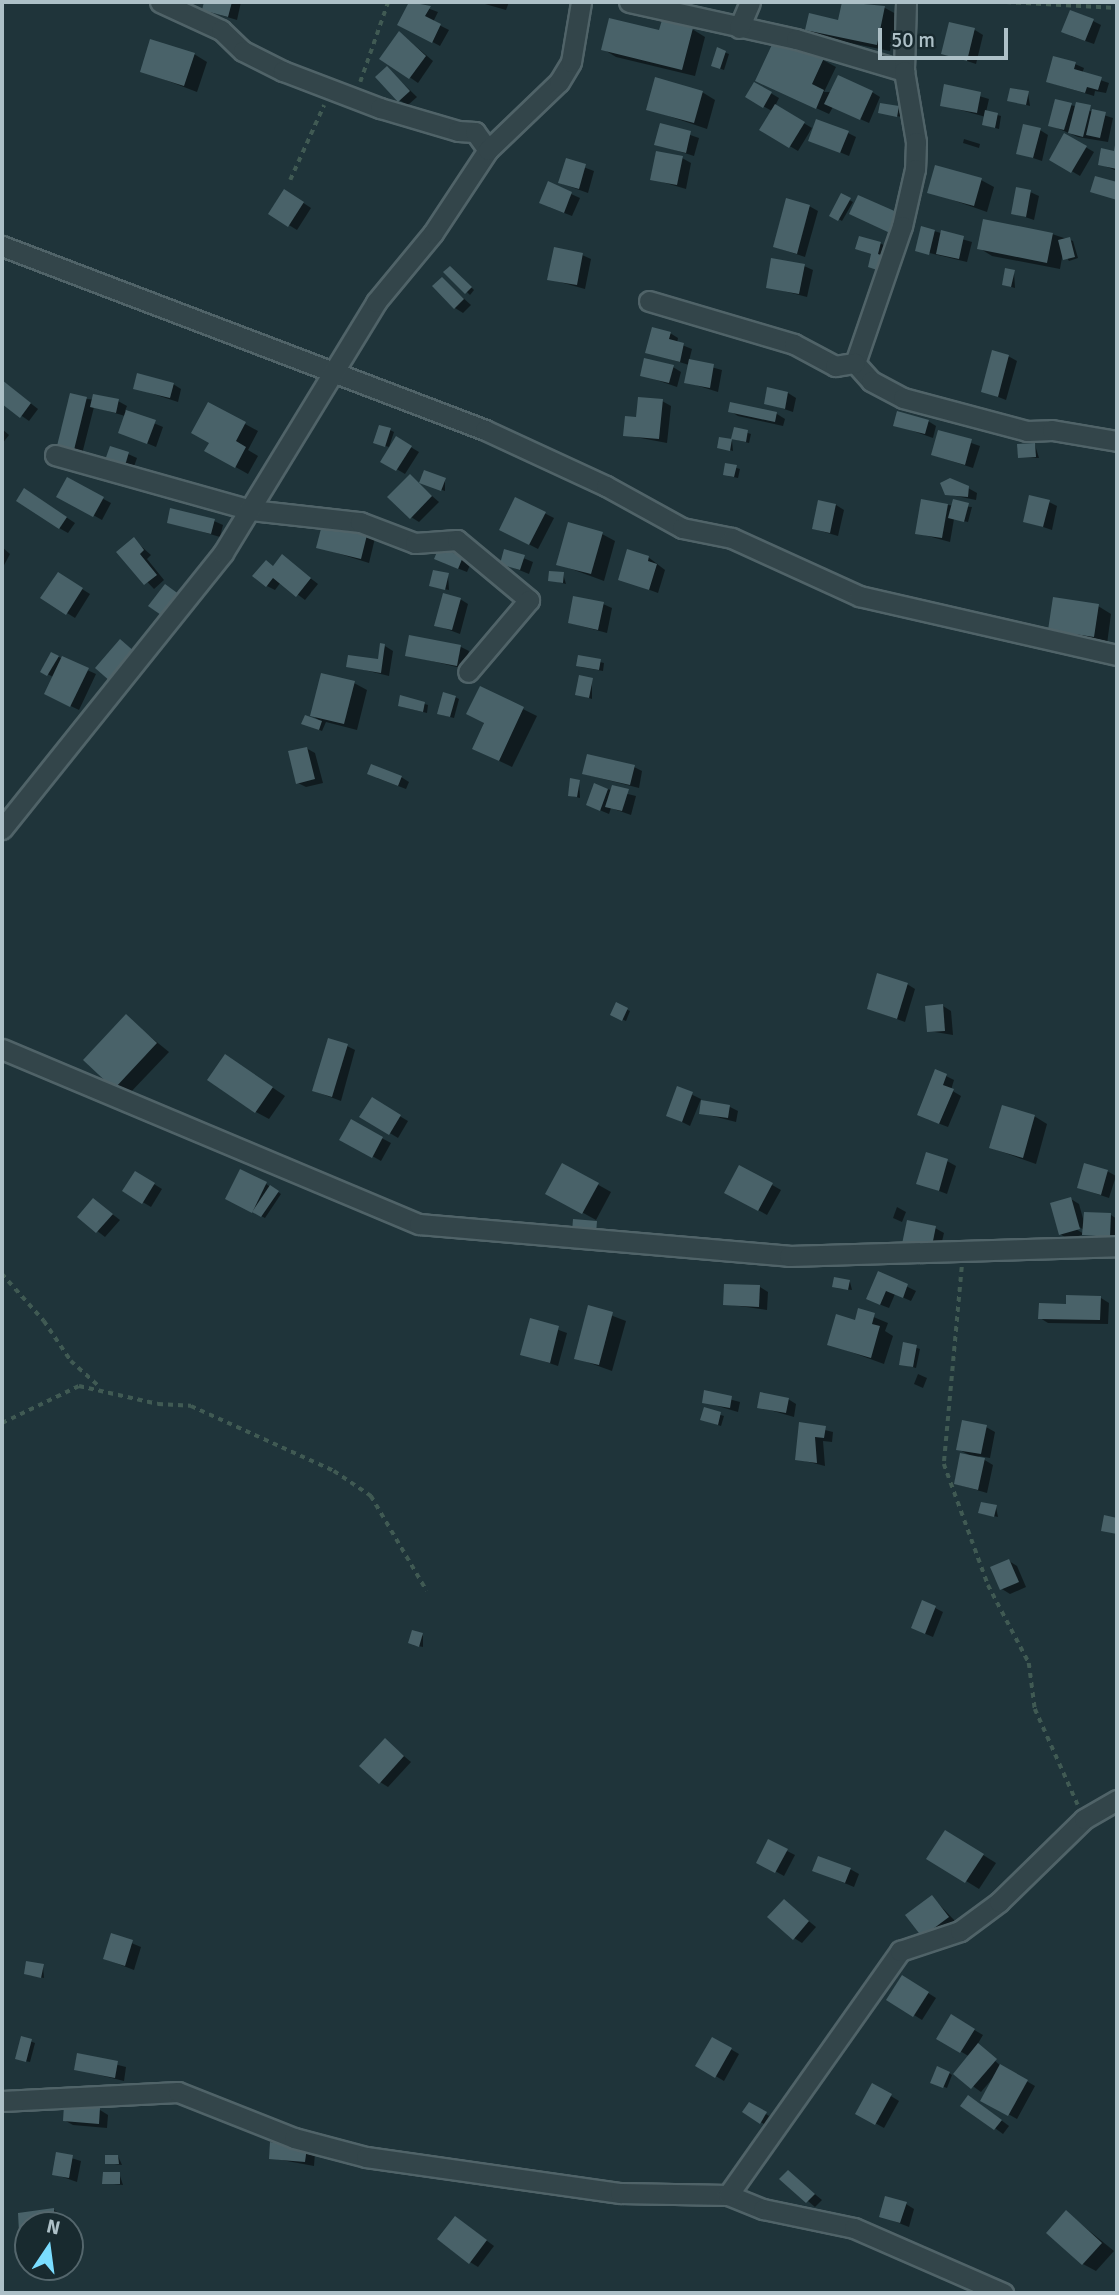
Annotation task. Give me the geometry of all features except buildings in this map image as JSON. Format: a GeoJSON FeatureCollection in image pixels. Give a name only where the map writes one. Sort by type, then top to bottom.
{"type":"FeatureCollection","features":[{"type":"Feature","properties":{"kind":"street"},"geometry":{"type":"LineString","coordinates":[[160,2],[221,30],[243,51],[283,71],[458,131],[475,132],[488,150]]}},
{"type":"Feature","properties":{"kind":"street"},"geometry":{"type":"LineString","coordinates":[[2,829],[223,553],[376,302],[433,233],[488,150],[559,82],[571,62],[581,2]]}},
{"type":"Feature","properties":{"kind":"street"},"geometry":{"type":"LineString","coordinates":[[629,2],[904,71]]}},
{"type":"Feature","properties":{"kind":"street"},"geometry":{"type":"LineString","coordinates":[[739,28],[750,2]]}},
{"type":"Feature","properties":{"kind":"street"},"geometry":{"type":"LineString","coordinates":[[855,363],[902,226],[915,169],[916,142],[904,71],[906,2]]}},
{"type":"Feature","properties":{"kind":"street"},"geometry":{"type":"LineString","coordinates":[[2,246],[485,430],[606,486],[682,528],[732,538],[859,596],[1117,655]]}},
{"type":"Feature","properties":{"kind":"street"},"geometry":{"type":"LineString","coordinates":[[649,301],[794,344],[835,366],[855,363]]}},
{"type":"Feature","properties":{"kind":"street"},"geometry":{"type":"LineString","coordinates":[[855,363],[871,381],[903,398],[1027,431],[1052,430],[1117,440]]}},
{"type":"Feature","properties":{"kind":"street"},"geometry":{"type":"LineString","coordinates":[[55,455],[251,510],[360,522],[415,543],[457,540],[529,600],[468,672]]}},
{"type":"Feature","properties":{"kind":"street"},"geometry":{"type":"LineString","coordinates":[[2,1049],[419,1224],[789,1256],[1117,1246]]}},
{"type":"Feature","properties":{"kind":"street"},"geometry":{"type":"LineString","coordinates":[[728,2195],[900,1951],[960,1931],[999,1902],[1084,1819],[1117,1800]]}},
{"type":"Feature","properties":{"kind":"street"},"geometry":{"type":"LineString","coordinates":[[2,2101],[178,2092],[294,2138],[366,2157],[620,2193],[728,2195],[763,2209],[854,2228],[1003,2293]]}},
{"type":"Feature","properties":{"kind":"path"},"geometry":{"type":"LineString","coordinates":[[355,97],[388,2]]}},
{"type":"Feature","properties":{"kind":"path"},"geometry":{"type":"LineString","coordinates":[[1006,2],[1117,8]]}},
{"type":"Feature","properties":{"kind":"path"},"geometry":{"type":"LineString","coordinates":[[290,180],[334,88]]}},
{"type":"Feature","properties":{"kind":"path"},"geometry":{"type":"LineString","coordinates":[[963,1251],[944,1464],[988,1585],[1029,1663],[1035,1709],[1084,1819]]}},
{"type":"Feature","properties":{"kind":"path"},"geometry":{"type":"LineString","coordinates":[[2,1273],[44,1321],[71,1361],[100,1387]]}},
{"type":"Feature","properties":{"kind":"path"},"geometry":{"type":"LineString","coordinates":[[2,1423],[79,1386],[100,1387],[158,1404],[191,1406],[334,1471],[370,1496],[427,1591]]}}]}
